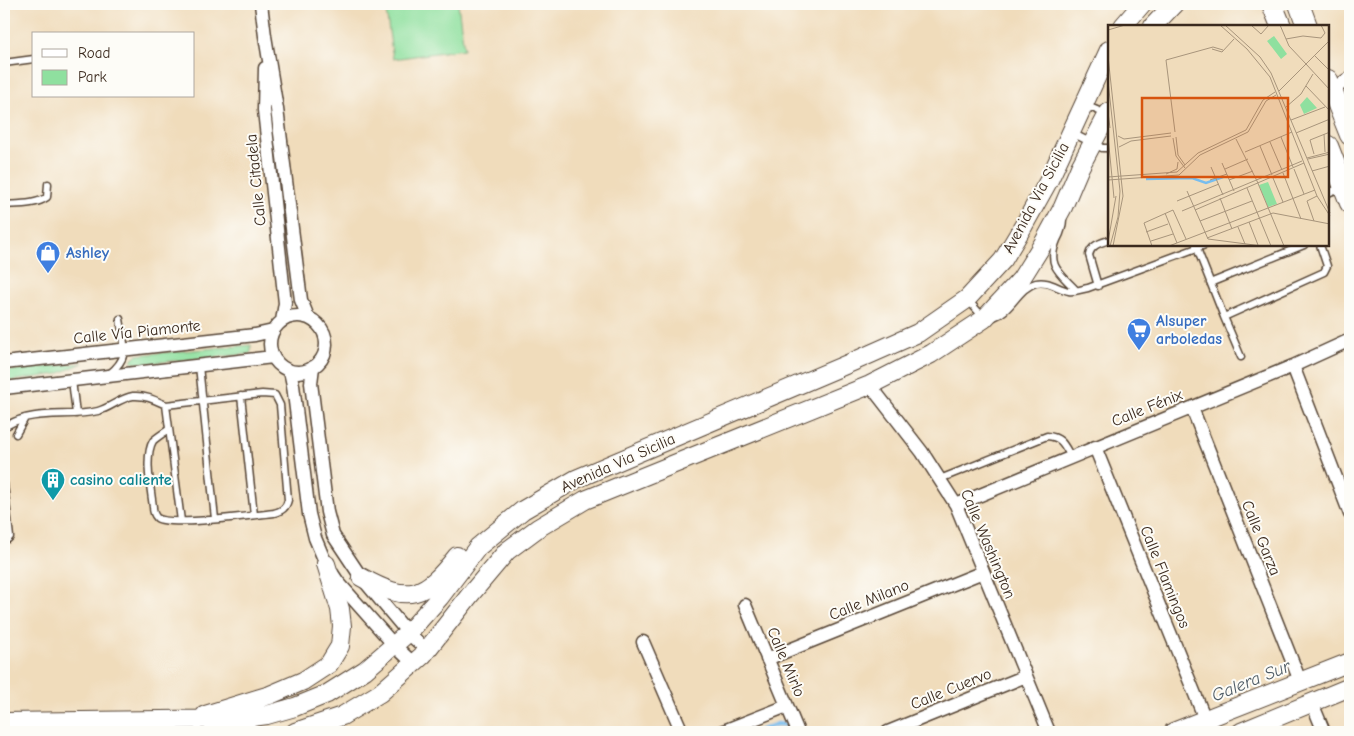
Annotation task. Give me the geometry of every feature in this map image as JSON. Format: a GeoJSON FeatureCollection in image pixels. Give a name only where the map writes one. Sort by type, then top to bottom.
{"type":"FeatureCollection","features":[{"type":"Feature","properties":{"kind":"main road"},"geometry":{"type":"LineString","coordinates":[[1272,4],[1281,25]]}},
{"type":"Feature","properties":{"kind":"main road"},"geometry":{"type":"LineString","coordinates":[[1299,4],[1307,25]]}},
{"type":"Feature","properties":{"kind":"main road"},"geometry":{"type":"LineString","coordinates":[[1330,85],[1350,134]]}},
{"type":"Feature","properties":{"kind":"main road"},"geometry":{"type":"LineString","coordinates":[[1329,149],[1343,192]]}},
{"type":"Feature","properties":{"kind":"street","name":"Calle Citadela"},"geometry":{"type":"LineString","coordinates":[[262,4],[265,36],[278,109],[301,300],[308,318]]}},
{"type":"Feature","properties":{"kind":"street"},"geometry":{"type":"LineString","coordinates":[[1124,25],[1142,4]]}},
{"type":"Feature","properties":{"kind":"street"},"geometry":{"type":"LineString","coordinates":[[1154,25],[1174,4]]}},
{"type":"Feature","properties":{"kind":"street","name":"Calle Citadela"},"geometry":{"type":"LineString","coordinates":[[265,36],[264,110],[285,303],[282,321]]}},
{"type":"Feature","properties":{"kind":"street","name":"Avenida Via Sicilia"},"geometry":{"type":"LineString","coordinates":[[4,722],[239,720],[268,715],[295,707],[327,694],[365,670],[408,633],[440,597],[478,547],[523,510],[576,479],[918,333],[967,299],[1003,260],[1049,180],[1108,52]]}},
{"type":"Feature","properties":{"kind":"street"},"geometry":{"type":"LineString","coordinates":[[1330,85],[1350,78]]}},
{"type":"Feature","properties":{"kind":"street","name":"Avenida Via Sicilia"},"geometry":{"type":"LineString","coordinates":[[295,732],[342,716],[380,693],[414,664],[427,650],[507,551],[538,528],[585,500],[870,384],[932,354],[984,319],[1022,279],[1063,207],[1080,167],[1101,146],[1108,118]]}},
{"type":"Feature","properties":{"kind":"street"},"geometry":{"type":"LineString","coordinates":[[290,317],[308,318],[321,327],[326,343],[325,351],[322,359],[313,368],[298,372],[290,371],[284,368],[274,357],[270,349],[273,331],[282,321],[290,317]]}},
{"type":"Feature","properties":{"kind":"street","name":"Calle Vía Piamonte"},"geometry":{"type":"LineString","coordinates":[[4,363],[255,335],[273,331]]}},
{"type":"Feature","properties":{"kind":"street","name":"Calle Fénix"},"geometry":{"type":"LineString","coordinates":[[956,505],[1293,366],[1350,340]]}},
{"type":"Feature","properties":{"kind":"street"},"geometry":{"type":"LineString","coordinates":[[4,388],[274,357]]}},
{"type":"Feature","properties":{"kind":"street"},"geometry":{"type":"LineString","coordinates":[[1293,366],[1350,514]]}},
{"type":"Feature","properties":{"kind":"street"},"geometry":{"type":"LineString","coordinates":[[313,368],[311,383],[327,512],[333,535],[361,576],[408,633],[427,650]]}},
{"type":"Feature","properties":{"kind":"street"},"geometry":{"type":"LineString","coordinates":[[193,720],[224,708],[270,695],[302,681],[329,664],[340,646],[342,626],[340,609],[326,564],[315,538],[309,514],[290,371]]}},
{"type":"Feature","properties":{"kind":"street","name":"Calle Washington"},"geometry":{"type":"LineString","coordinates":[[870,384],[940,479],[956,505],[1049,732]]}},
{"type":"Feature","properties":{"kind":"street","name":"Calle Garza"},"geometry":{"type":"LineString","coordinates":[[1192,408],[1300,681]]}},
{"type":"Feature","properties":{"kind":"street","name":"Calle Flamingos"},"geometry":{"type":"LineString","coordinates":[[1095,447],[1206,720]]}},
{"type":"Feature","properties":{"kind":"street"},"geometry":{"type":"LineString","coordinates":[[361,576],[380,588],[403,593],[425,589],[444,573],[473,537],[486,530],[502,528]]}},
{"type":"Feature","properties":{"kind":"street"},"geometry":{"type":"LineString","coordinates":[[326,564],[338,582],[394,645],[414,664]]}},
{"type":"Feature","properties":{"kind":"street","name":"Calle Milano"},"geometry":{"type":"LineString","coordinates":[[767,659],[983,572]]}},
{"type":"Feature","properties":{"kind":"street","name":"Calle Mirlo"},"geometry":{"type":"LineString","coordinates":[[745,605],[798,732]]}},
{"type":"Feature","properties":{"kind":"street"},"geometry":{"type":"LineString","coordinates":[[644,642],[682,732]]}},
{"type":"Feature","properties":{"kind":"street"},"geometry":{"type":"LineString","coordinates":[[1173,732],[1350,662]]}},
{"type":"Feature","properties":{"kind":"street","name":"Calle Cuervo"},"geometry":{"type":"LineString","coordinates":[[888,732],[1026,676]]}},
{"type":"Feature","properties":{"kind":"street"},"geometry":{"type":"LineString","coordinates":[[1241,732],[1350,687]]}},
{"type":"Feature","properties":{"kind":"street"},"geometry":{"type":"LineString","coordinates":[[1312,703],[1324,732]]}},
{"type":"Feature","properties":{"kind":"street"},"geometry":{"type":"LineString","coordinates":[[721,732],[787,706]]}},
{"type":"Feature","properties":{"kind":"lane"},"geometry":{"type":"LineString","coordinates":[[4,63],[32,59]]}},
{"type":"Feature","properties":{"kind":"lane"},"geometry":{"type":"LineString","coordinates":[[1084,104],[1108,114]]}},
{"type":"Feature","properties":{"kind":"lane"},"geometry":{"type":"LineString","coordinates":[[1071,133],[1101,146]]}},
{"type":"Feature","properties":{"kind":"lane"},"geometry":{"type":"LineString","coordinates":[[4,206],[43,200],[47,197],[48,184]]}},
{"type":"Feature","properties":{"kind":"lane"},"geometry":{"type":"LineString","coordinates":[[1063,207],[1062,229],[1052,258],[1055,268],[1076,290]]}},
{"type":"Feature","properties":{"kind":"lane"},"geometry":{"type":"LineString","coordinates":[[1098,286],[1089,256],[1090,251],[1094,246],[1108,240]]}},
{"type":"Feature","properties":{"kind":"lane"},"geometry":{"type":"LineString","coordinates":[[1210,283],[1302,246]]}},
{"type":"Feature","properties":{"kind":"lane"},"geometry":{"type":"LineString","coordinates":[[1224,317],[1324,272],[1327,266],[1320,246]]}},
{"type":"Feature","properties":{"kind":"lane"},"geometry":{"type":"LineString","coordinates":[[967,299],[984,319],[998,316],[1026,289],[1034,284],[1048,283],[1064,290],[1098,286],[1196,247],[1241,357]]}},
{"type":"Feature","properties":{"kind":"lane"},"geometry":{"type":"LineString","coordinates":[[107,376],[121,363],[124,350],[120,319]]}},
{"type":"Feature","properties":{"kind":"lane"},"geometry":{"type":"LineString","coordinates":[[199,366],[215,519]]}},
{"type":"Feature","properties":{"kind":"lane"},"geometry":{"type":"LineString","coordinates":[[72,379],[76,414]]}},
{"type":"Feature","properties":{"kind":"lane"},"geometry":{"type":"LineString","coordinates":[[8,425],[25,418],[95,412],[133,396],[153,399],[166,405],[270,393],[275,395],[280,404],[288,500],[286,507],[280,511],[215,519],[181,521],[157,518],[153,507],[149,451],[154,440],[169,429]]}},
{"type":"Feature","properties":{"kind":"lane"},"geometry":{"type":"LineString","coordinates":[[241,396],[254,515]]}},
{"type":"Feature","properties":{"kind":"lane"},"geometry":{"type":"LineString","coordinates":[[166,405],[181,521]]}},
{"type":"Feature","properties":{"kind":"lane"},"geometry":{"type":"LineString","coordinates":[[16,434],[25,418]]}},
{"type":"Feature","properties":{"kind":"lane"},"geometry":{"type":"LineString","coordinates":[[940,479],[1046,436],[1055,437],[1061,441],[1071,457]]}},
{"type":"Feature","properties":{"kind":"lane"},"geometry":{"type":"LineString","coordinates":[[4,484],[10,537],[8,540],[4,540]]}},
{"type":"Feature","properties":{"kind":"green space"},"geometry":{"type":"Polygon","coordinates":[[[385,4],[458,4],[464,49],[393,59],[385,4]]]}},
{"type":"Feature","properties":{"kind":"green space"},"geometry":{"type":"Polygon","coordinates":[[[251,345],[251,352],[249,354],[150,363],[134,363],[131,360],[136,355],[251,345]]]}},
{"type":"Feature","properties":{"kind":"green space"},"geometry":{"type":"Polygon","coordinates":[[[83,363],[58,374],[4,382],[4,371],[83,363]]]}},
{"type":"Feature","properties":{"kind":"waterway","name":"Galera Sur"},"geometry":{"type":"LineString","coordinates":[[756,732],[777,724],[788,725],[793,730]]}},
{"type":"Feature","properties":{"kind":"place","name":"Ashley"},"geometry":{"type":"Point","coordinates":[48,274]}},
{"type":"Feature","properties":{"kind":"place","name":"Alsuper arboledas"},"geometry":{"type":"Point","coordinates":[1139,351]}},
{"type":"Feature","properties":{"kind":"place","name":"casino caliente"},"geometry":{"type":"Point","coordinates":[53,501]}}]}
